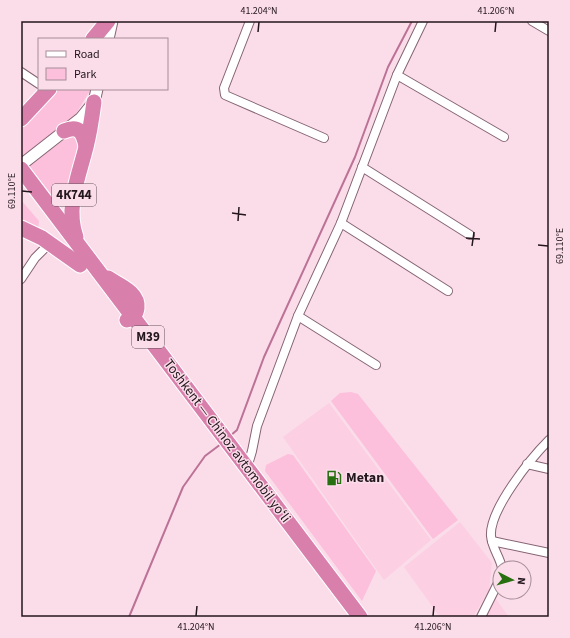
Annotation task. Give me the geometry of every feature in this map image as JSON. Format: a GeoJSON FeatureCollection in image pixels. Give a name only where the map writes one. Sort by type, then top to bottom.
{"type":"FeatureCollection","features":[{"type":"Feature","properties":{"kind":"highway"},"geometry":{"type":"LineString","coordinates":[[94,38],[108,21]]}},
{"type":"Feature","properties":{"kind":"highway"},"geometry":{"type":"LineString","coordinates":[[21,119],[44,90]]}},
{"type":"Feature","properties":{"kind":"highway","name":"4К744"},"geometry":{"type":"LineString","coordinates":[[79,245],[71,222],[75,190],[86,146],[96,95]]}},
{"type":"Feature","properties":{"kind":"highway"},"geometry":{"type":"LineString","coordinates":[[64,131],[73,128],[78,129],[84,137],[86,146]]}},
{"type":"Feature","properties":{"kind":"highway"},"geometry":{"type":"LineString","coordinates":[[22,165],[98,271],[133,294],[137,306],[128,318]]}},
{"type":"Feature","properties":{"kind":"highway","name":"Toshkent — Chinoz avtomobil yoʻli"},"geometry":{"type":"LineString","coordinates":[[21,186],[80,264],[128,318],[214,432],[360,617]]}},
{"type":"Feature","properties":{"kind":"highway"},"geometry":{"type":"LineString","coordinates":[[21,228],[50,243],[80,264]]}},
{"type":"Feature","properties":{"kind":"highway","name":"Toshkent — Chinoz avtomobil yoʻli"},"geometry":{"type":"LineString","coordinates":[[239,463],[347,617]]}},
{"type":"Feature","properties":{"kind":"main road"},"geometry":{"type":"LineString","coordinates":[[108,38],[112,21]]}},
{"type":"Feature","properties":{"kind":"main road"},"geometry":{"type":"LineString","coordinates":[[22,165],[81,118],[96,95]]}},
{"type":"Feature","properties":{"kind":"street"},"geometry":{"type":"LineString","coordinates":[[250,21],[224,88],[225,95],[324,138]]}},
{"type":"Feature","properties":{"kind":"street"},"geometry":{"type":"LineString","coordinates":[[239,463],[252,452],[257,426],[298,316],[342,223],[397,75],[423,21]]}},
{"type":"Feature","properties":{"kind":"street"},"geometry":{"type":"LineString","coordinates":[[532,21],[549,31]]}},
{"type":"Feature","properties":{"kind":"street"},"geometry":{"type":"LineString","coordinates":[[21,72],[38,83]]}},
{"type":"Feature","properties":{"kind":"street"},"geometry":{"type":"LineString","coordinates":[[397,75],[504,137]]}},
{"type":"Feature","properties":{"kind":"street"},"geometry":{"type":"LineString","coordinates":[[362,167],[470,235]]}},
{"type":"Feature","properties":{"kind":"street"},"geometry":{"type":"LineString","coordinates":[[342,223],[448,291]]}},
{"type":"Feature","properties":{"kind":"street"},"geometry":{"type":"LineString","coordinates":[[21,279],[35,258],[50,243]]}},
{"type":"Feature","properties":{"kind":"street"},"geometry":{"type":"LineString","coordinates":[[298,316],[376,365]]}},
{"type":"Feature","properties":{"kind":"street"},"geometry":{"type":"LineString","coordinates":[[499,560],[492,541],[491,529],[506,494],[527,464],[549,440]]}},
{"type":"Feature","properties":{"kind":"street"},"geometry":{"type":"LineString","coordinates":[[527,464],[549,469]]}},
{"type":"Feature","properties":{"kind":"street"},"geometry":{"type":"LineString","coordinates":[[492,541],[549,553]]}},
{"type":"Feature","properties":{"kind":"street"},"geometry":{"type":"LineString","coordinates":[[481,617],[492,595]]}},
{"type":"Feature","properties":{"kind":"shaded area"},"geometry":{"type":"Polygon","coordinates":[[[329,403],[431,540],[384,580],[283,437],[329,403]]]}},
{"type":"Feature","properties":{"kind":"shaded area"},"geometry":{"type":"Polygon","coordinates":[[[460,522],[492,563],[489,590],[473,617],[440,617],[404,567],[460,522]]]}},
{"type":"Feature","properties":{"kind":"shaded area"},"geometry":{"type":"Polygon","coordinates":[[[497,600],[509,617],[484,617],[497,600]]]}},
{"type":"Feature","properties":{"kind":"green space"},"geometry":{"type":"Polygon","coordinates":[[[55,90],[90,90],[74,117],[21,157],[21,127],[55,90]]]}},
{"type":"Feature","properties":{"kind":"green space"},"geometry":{"type":"Polygon","coordinates":[[[70,135],[81,138],[66,201],[56,200],[29,166],[70,135]]]}},
{"type":"Feature","properties":{"kind":"green space"},"geometry":{"type":"Polygon","coordinates":[[[21,200],[39,221],[38,230],[21,223],[21,200]]]}},
{"type":"Feature","properties":{"kind":"green space"},"geometry":{"type":"Polygon","coordinates":[[[351,392],[358,394],[458,520],[433,539],[331,401],[340,393],[351,392]]]}},
{"type":"Feature","properties":{"kind":"green space"},"geometry":{"type":"Polygon","coordinates":[[[288,454],[293,455],[376,571],[362,601],[265,471],[266,465],[288,454]]]}},
{"type":"Feature","properties":{"kind":"waterway"},"geometry":{"type":"LineString","coordinates":[[230,436],[237,430],[264,357],[355,157],[388,67],[412,21]]}},
{"type":"Feature","properties":{"kind":"waterway"},"geometry":{"type":"LineString","coordinates":[[129,617],[183,487],[205,456],[221,444]]}},
{"type":"Feature","properties":{"kind":"place","name":"Metan"},"geometry":{"type":"Point","coordinates":[334,478]}}]}
